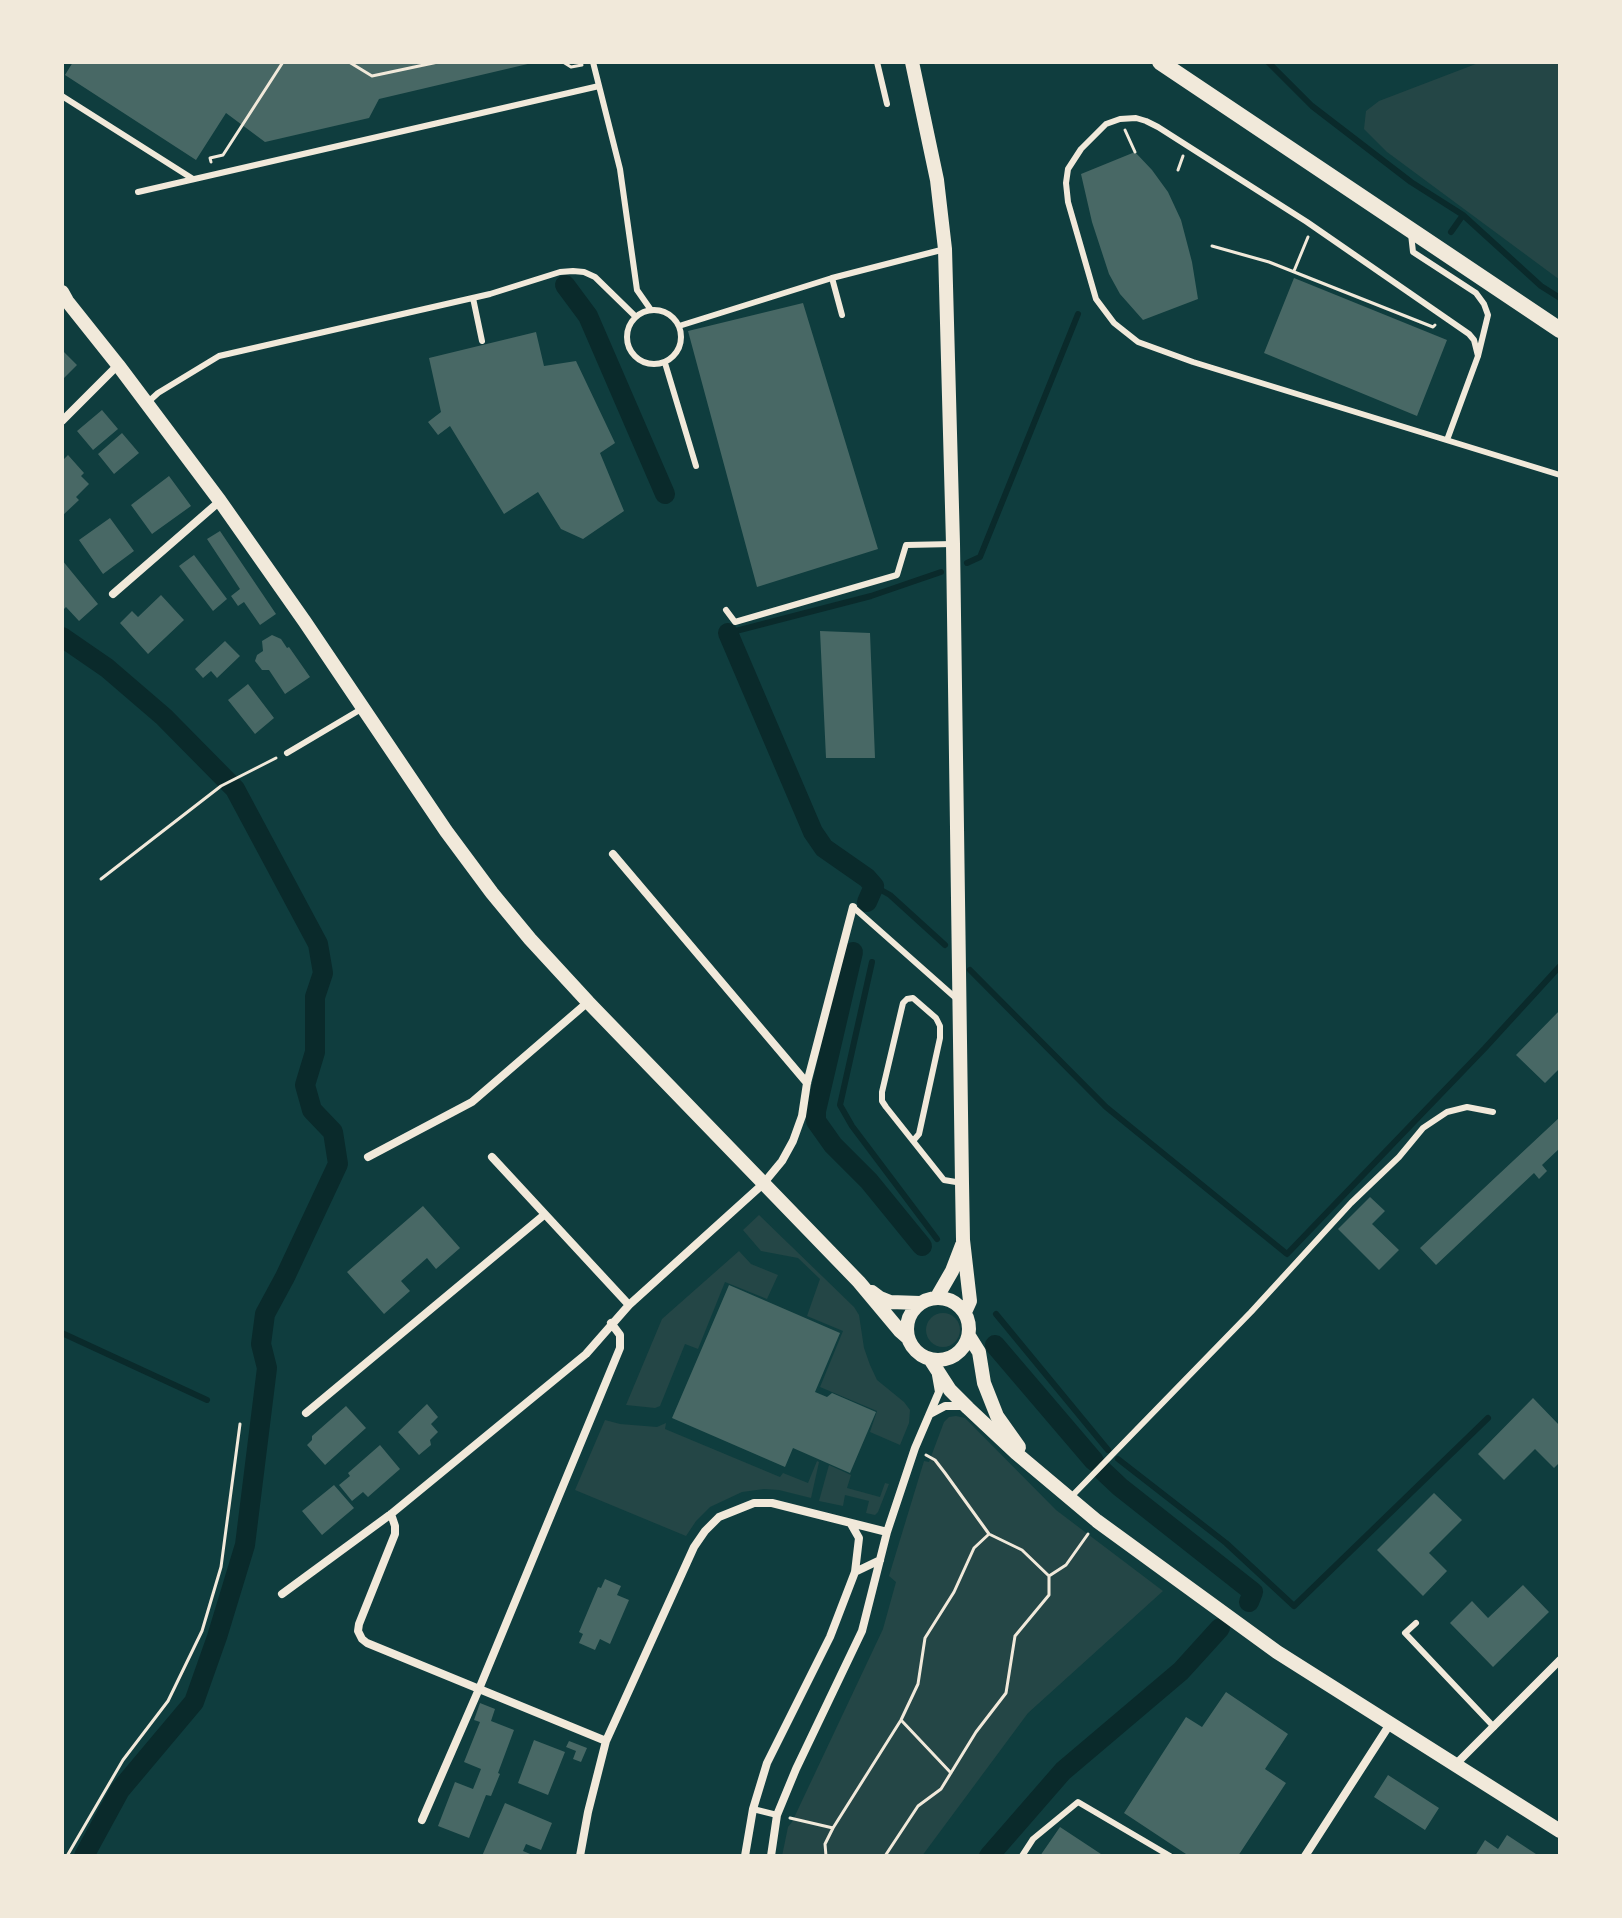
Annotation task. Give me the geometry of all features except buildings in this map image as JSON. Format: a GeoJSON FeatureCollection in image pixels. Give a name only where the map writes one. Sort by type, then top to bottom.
{"type":"FeatureCollection","features":[{"type":"Feature","properties":{"kind":"main road"},"geometry":{"type":"LineString","coordinates":[[1160,62],[1560,330]]}},
{"type":"Feature","properties":{"kind":"street"},"geometry":{"type":"LineString","coordinates":[[912,62],[937,180],[945,249],[953,544],[963,1240],[970,1301],[965,1312]]}},
{"type":"Feature","properties":{"kind":"street"},"geometry":{"type":"LineString","coordinates":[[64,297],[220,501],[469,864],[530,939],[859,1282],[921,1355],[930,1359],[950,1358],[965,1345],[969,1324],[958,1304],[937,1297],[920,1303],[890,1302],[859,1282]]}},
{"type":"Feature","properties":{"kind":"street"},"geometry":{"type":"LineString","coordinates":[[62,421],[118,365]]}},
{"type":"Feature","properties":{"kind":"street"},"geometry":{"type":"LineString","coordinates":[[113,594],[220,501]]}},
{"type":"Feature","properties":{"kind":"street"},"geometry":{"type":"LineString","coordinates":[[613,854],[807,1083]]}},
{"type":"Feature","properties":{"kind":"street"},"geometry":{"type":"LineString","coordinates":[[282,1594],[391,1514],[586,1354],[629,1305],[763,1184],[782,1161],[802,1116],[807,1083],[853,907]]}},
{"type":"Feature","properties":{"kind":"street"},"geometry":{"type":"LineString","coordinates":[[368,1157],[472,1102],[588,1002]]}},
{"type":"Feature","properties":{"kind":"street"},"geometry":{"type":"LineString","coordinates":[[492,1157],[629,1305]]}},
{"type":"Feature","properties":{"kind":"street"},"geometry":{"type":"LineString","coordinates":[[306,1413],[544,1215]]}},
{"type":"Feature","properties":{"kind":"street"},"geometry":{"type":"LineString","coordinates":[[937,1297],[952,1271],[963,1240]]}},
{"type":"Feature","properties":{"kind":"street"},"geometry":{"type":"LineString","coordinates":[[908,1338],[907,1325],[911,1313],[920,1303]]}},
{"type":"Feature","properties":{"kind":"street"},"geometry":{"type":"LineString","coordinates":[[422,1820],[620,1348],[620,1335],[611,1323]]}},
{"type":"Feature","properties":{"kind":"street"},"geometry":{"type":"LineString","coordinates":[[969,1336],[979,1352],[984,1383],[997,1416],[1035,1469]]}},
{"type":"Feature","properties":{"kind":"street"},"geometry":{"type":"LineString","coordinates":[[930,1359],[950,1390],[966,1406],[1097,1521],[1277,1652],[1560,1831]]}},
{"type":"Feature","properties":{"kind":"street"},"geometry":{"type":"LineString","coordinates":[[771,1856],[777,1815],[862,1631],[887,1532],[915,1448],[939,1392],[930,1359]]}},
{"type":"Feature","properties":{"kind":"street"},"geometry":{"type":"LineString","coordinates":[[930,1414],[945,1406],[966,1406]]}},
{"type":"Feature","properties":{"kind":"street"},"geometry":{"type":"LineString","coordinates":[[580,1856],[606,1741],[694,1547],[705,1531],[719,1517],[754,1503],[772,1503],[887,1532]]}},
{"type":"Feature","properties":{"kind":"street"},"geometry":{"type":"LineString","coordinates":[[391,1514],[395,1534],[359,1624],[359,1636],[367,1643],[606,1741]]}},
{"type":"Feature","properties":{"kind":"street"},"geometry":{"type":"LineString","coordinates":[[745,1856],[753,1809],[767,1763],[830,1637],[855,1572],[859,1538],[851,1523]]}},
{"type":"Feature","properties":{"kind":"street"},"geometry":{"type":"LineString","coordinates":[[855,1572],[880,1560]]}},
{"type":"Feature","properties":{"kind":"street"},"geometry":{"type":"LineString","coordinates":[[1454,1765],[1560,1660]]}},
{"type":"Feature","properties":{"kind":"street"},"geometry":{"type":"LineString","coordinates":[[1305,1856],[1390,1724]]}},
{"type":"Feature","properties":{"kind":"lane"},"geometry":{"type":"LineString","coordinates":[[594,62],[620,169],[637,290],[651,310]]}},
{"type":"Feature","properties":{"kind":"lane"},"geometry":{"type":"LineString","coordinates":[[877,62],[887,104]]}},
{"type":"Feature","properties":{"kind":"lane"},"geometry":{"type":"LineString","coordinates":[[138,192],[599,86]]}},
{"type":"Feature","properties":{"kind":"lane"},"geometry":{"type":"LineString","coordinates":[[62,96],[193,179]]}},
{"type":"Feature","properties":{"kind":"lane"},"geometry":{"type":"LineString","coordinates":[[1478,356],[1469,334],[1315,228],[1158,127],[1136,118],[1106,124],[1081,149],[1068,169],[1068,202],[1096,299],[1123,332],[1138,342],[1193,362],[1560,475]]}},
{"type":"Feature","properties":{"kind":"lane"},"geometry":{"type":"LineString","coordinates":[[1411,230],[1413,252],[1476,293],[1488,315],[1478,356],[1447,440]]}},
{"type":"Feature","properties":{"kind":"lane"},"geometry":{"type":"LineString","coordinates":[[679,326],[832,278],[945,249]]}},
{"type":"Feature","properties":{"kind":"lane"},"geometry":{"type":"LineString","coordinates":[[146,404],[158,393],[219,356],[473,298],[560,272],[584,272],[595,277],[636,317]]}},
{"type":"Feature","properties":{"kind":"lane"},"geometry":{"type":"LineString","coordinates":[[832,278],[842,315]]}},
{"type":"Feature","properties":{"kind":"lane"},"geometry":{"type":"LineString","coordinates":[[473,298],[482,341]]}},
{"type":"Feature","properties":{"kind":"lane"},"geometry":{"type":"LineString","coordinates":[[651,310],[667,313],[679,326],[681,334],[681,343],[672,358],[656,365],[640,361],[629,348],[627,331],[636,317],[651,310]]}},
{"type":"Feature","properties":{"kind":"lane"},"geometry":{"type":"LineString","coordinates":[[665,363],[696,466]]}},
{"type":"Feature","properties":{"kind":"lane"},"geometry":{"type":"LineString","coordinates":[[726,610],[735,622],[809,601],[897,575],[906,545],[953,544]]}},
{"type":"Feature","properties":{"kind":"lane"},"geometry":{"type":"LineString","coordinates":[[287,753],[363,708]]}},
{"type":"Feature","properties":{"kind":"lane"},"geometry":{"type":"LineString","coordinates":[[853,907],[959,1001]]}},
{"type":"Feature","properties":{"kind":"lane"},"geometry":{"type":"LineString","coordinates":[[913,1141],[919,1134],[940,1026],[936,1018],[913,998],[903,1003],[882,1101],[913,1141],[944,1180],[962,1183]]}},
{"type":"Feature","properties":{"kind":"lane"},"geometry":{"type":"LineString","coordinates":[[1070,1498],[1251,1312],[1351,1203],[1399,1157],[1423,1128],[1447,1112],[1467,1107],[1493,1112]]}},
{"type":"Feature","properties":{"kind":"lane"},"geometry":{"type":"LineString","coordinates":[[1416,1623],[1405,1633],[1494,1727]]}},
{"type":"Feature","properties":{"kind":"lane"},"geometry":{"type":"LineString","coordinates":[[1022,1856],[1033,1839],[1078,1802],[1170,1856]]}},
{"type":"Feature","properties":{"kind":"lane"},"geometry":{"type":"LineString","coordinates":[[753,1809],[777,1815]]}},
{"type":"Feature","properties":{"kind":"path"},"geometry":{"type":"LineString","coordinates":[[216,174],[210,158],[223,155],[283,62]]}},
{"type":"Feature","properties":{"kind":"path"},"geometry":{"type":"LineString","coordinates":[[349,62],[372,76],[438,62]]}},
{"type":"Feature","properties":{"kind":"path"},"geometry":{"type":"LineString","coordinates":[[563,62],[571,67],[594,62]]}},
{"type":"Feature","properties":{"kind":"path"},"geometry":{"type":"LineString","coordinates":[[1120,119],[1135,152]]}},
{"type":"Feature","properties":{"kind":"path"},"geometry":{"type":"LineString","coordinates":[[1294,272],[1306,241],[1315,228]]}},
{"type":"Feature","properties":{"kind":"path"},"geometry":{"type":"LineString","coordinates":[[1212,246],[1269,262],[1433,327],[1441,315]]}},
{"type":"Feature","properties":{"kind":"path"},"geometry":{"type":"LineString","coordinates":[[101,879],[221,786],[287,753]]}},
{"type":"Feature","properties":{"kind":"path"},"geometry":{"type":"LineString","coordinates":[[67,1856],[123,1760],[168,1701],[202,1631],[221,1567],[240,1424]]}},
{"type":"Feature","properties":{"kind":"path"},"geometry":{"type":"LineString","coordinates":[[885,1856],[918,1806],[941,1789],[976,1732],[1006,1693],[1015,1636],[1049,1595],[1049,1576],[1022,1550],[989,1534],[935,1460],[915,1448]]}},
{"type":"Feature","properties":{"kind":"path"},"geometry":{"type":"LineString","coordinates":[[1049,1576],[1066,1565],[1097,1521]]}},
{"type":"Feature","properties":{"kind":"path"},"geometry":{"type":"LineString","coordinates":[[826,1856],[825,1844],[833,1828],[901,1720],[918,1684],[925,1638],[954,1592],[974,1548],[989,1534]]}},
{"type":"Feature","properties":{"kind":"path"},"geometry":{"type":"LineString","coordinates":[[901,1720],[951,1773]]}},
{"type":"Feature","properties":{"kind":"path"},"geometry":{"type":"LineString","coordinates":[[777,1815],[833,1828]]}},
{"type":"Feature","properties":{"kind":"shaded area"},"geometry":{"type":"Polygon","coordinates":[[[1481,62],[1560,62],[1560,280],[1387,152],[1364,129],[1366,111],[1379,101],[1481,62]]]}},
{"type":"Feature","properties":{"kind":"shaded area"},"geometry":{"type":"Polygon","coordinates":[[[759,1215],[859,1315],[864,1348],[877,1380],[910,1410],[909,1423],[900,1445],[870,1432],[877,1411],[820,1387],[843,1331],[807,1316],[820,1279],[798,1258],[761,1251],[743,1230],[759,1215]]]}},
{"type":"Feature","properties":{"kind":"shaded area"},"geometry":{"type":"Polygon","coordinates":[[[739,1251],[751,1264],[778,1275],[767,1299],[725,1282],[698,1349],[685,1344],[660,1406],[626,1405],[662,1319],[739,1251]]]}},
{"type":"Feature","properties":{"kind":"shaded area"},"geometry":{"type":"Polygon","coordinates":[[[943,1313],[955,1318],[960,1330],[955,1342],[943,1347],[931,1342],[926,1330],[931,1318],[943,1313]]]}},
{"type":"Feature","properties":{"kind":"shaded area"},"geometry":{"type":"Polygon","coordinates":[[[956,1416],[965,1418],[1056,1510],[1163,1591],[1028,1713],[922,1856],[782,1856],[788,1827],[883,1629],[896,1582],[889,1576],[924,1461],[929,1462],[944,1422],[956,1416]]]}},
{"type":"Feature","properties":{"kind":"shaded area"},"geometry":{"type":"Polygon","coordinates":[[[605,1420],[657,1427],[666,1423],[665,1429],[780,1477],[783,1473],[808,1483],[817,1461],[811,1498],[779,1490],[742,1492],[710,1507],[686,1536],[575,1490],[605,1420]]]}},
{"type":"Feature","properties":{"kind":"shaded area"},"geometry":{"type":"Polygon","coordinates":[[[829,1465],[851,1475],[847,1488],[880,1497],[885,1483],[889,1484],[875,1515],[866,1513],[869,1501],[845,1495],[843,1506],[819,1501],[829,1465]]]}},
{"type":"Feature","properties":{"kind":"waterway"},"geometry":{"type":"LineString","coordinates":[[1268,62],[1312,106],[1411,182],[1463,215],[1541,286],[1560,298]]}},
{"type":"Feature","properties":{"kind":"waterway"},"geometry":{"type":"LineString","coordinates":[[1451,232],[1463,215]]}},
{"type":"Feature","properties":{"kind":"waterway"},"geometry":{"type":"LineString","coordinates":[[565,285],[588,316],[665,494]]}},
{"type":"Feature","properties":{"kind":"waterway"},"geometry":{"type":"LineString","coordinates":[[967,563],[980,557],[1078,314]]}},
{"type":"Feature","properties":{"kind":"waterway"},"geometry":{"type":"LineString","coordinates":[[728,633],[871,596],[941,572]]}},
{"type":"Feature","properties":{"kind":"waterway"},"geometry":{"type":"LineString","coordinates":[[728,633],[813,832],[824,848],[874,886],[867,902]]}},
{"type":"Feature","properties":{"kind":"waterway"},"geometry":{"type":"LineString","coordinates":[[62,637],[107,668],[164,717],[235,789],[318,944],[323,973],[315,997],[315,1052],[305,1085],[312,1110],[333,1132],[338,1164],[265,1314],[261,1344],[267,1368],[245,1545],[194,1702],[120,1790],[84,1856]]}},
{"type":"Feature","properties":{"kind":"waterway"},"geometry":{"type":"LineString","coordinates":[[874,886],[890,895],[945,945]]}},
{"type":"Feature","properties":{"kind":"waterway"},"geometry":{"type":"LineString","coordinates":[[853,952],[816,1121],[833,1145],[869,1181],[922,1246]]}},
{"type":"Feature","properties":{"kind":"waterway"},"geometry":{"type":"LineString","coordinates":[[872,962],[840,1105],[852,1126],[937,1239]]}},
{"type":"Feature","properties":{"kind":"waterway"},"geometry":{"type":"LineString","coordinates":[[970,970],[1106,1107],[1287,1254],[1560,966]]}},
{"type":"Feature","properties":{"kind":"waterway"},"geometry":{"type":"LineString","coordinates":[[996,1314],[1108,1450]]}},
{"type":"Feature","properties":{"kind":"waterway"},"geometry":{"type":"LineString","coordinates":[[62,1333],[207,1400]]}},
{"type":"Feature","properties":{"kind":"waterway"},"geometry":{"type":"LineString","coordinates":[[995,1345],[1094,1461]]}},
{"type":"Feature","properties":{"kind":"waterway"},"geometry":{"type":"LineString","coordinates":[[1118,1459],[1226,1543],[1294,1606],[1488,1418]]}},
{"type":"Feature","properties":{"kind":"waterway"},"geometry":{"type":"LineString","coordinates":[[1103,1471],[1253,1592],[1249,1602]]}},
{"type":"Feature","properties":{"kind":"waterway"},"geometry":{"type":"LineString","coordinates":[[989,1856],[1063,1771],[1181,1671],[1220,1628]]}}]}
